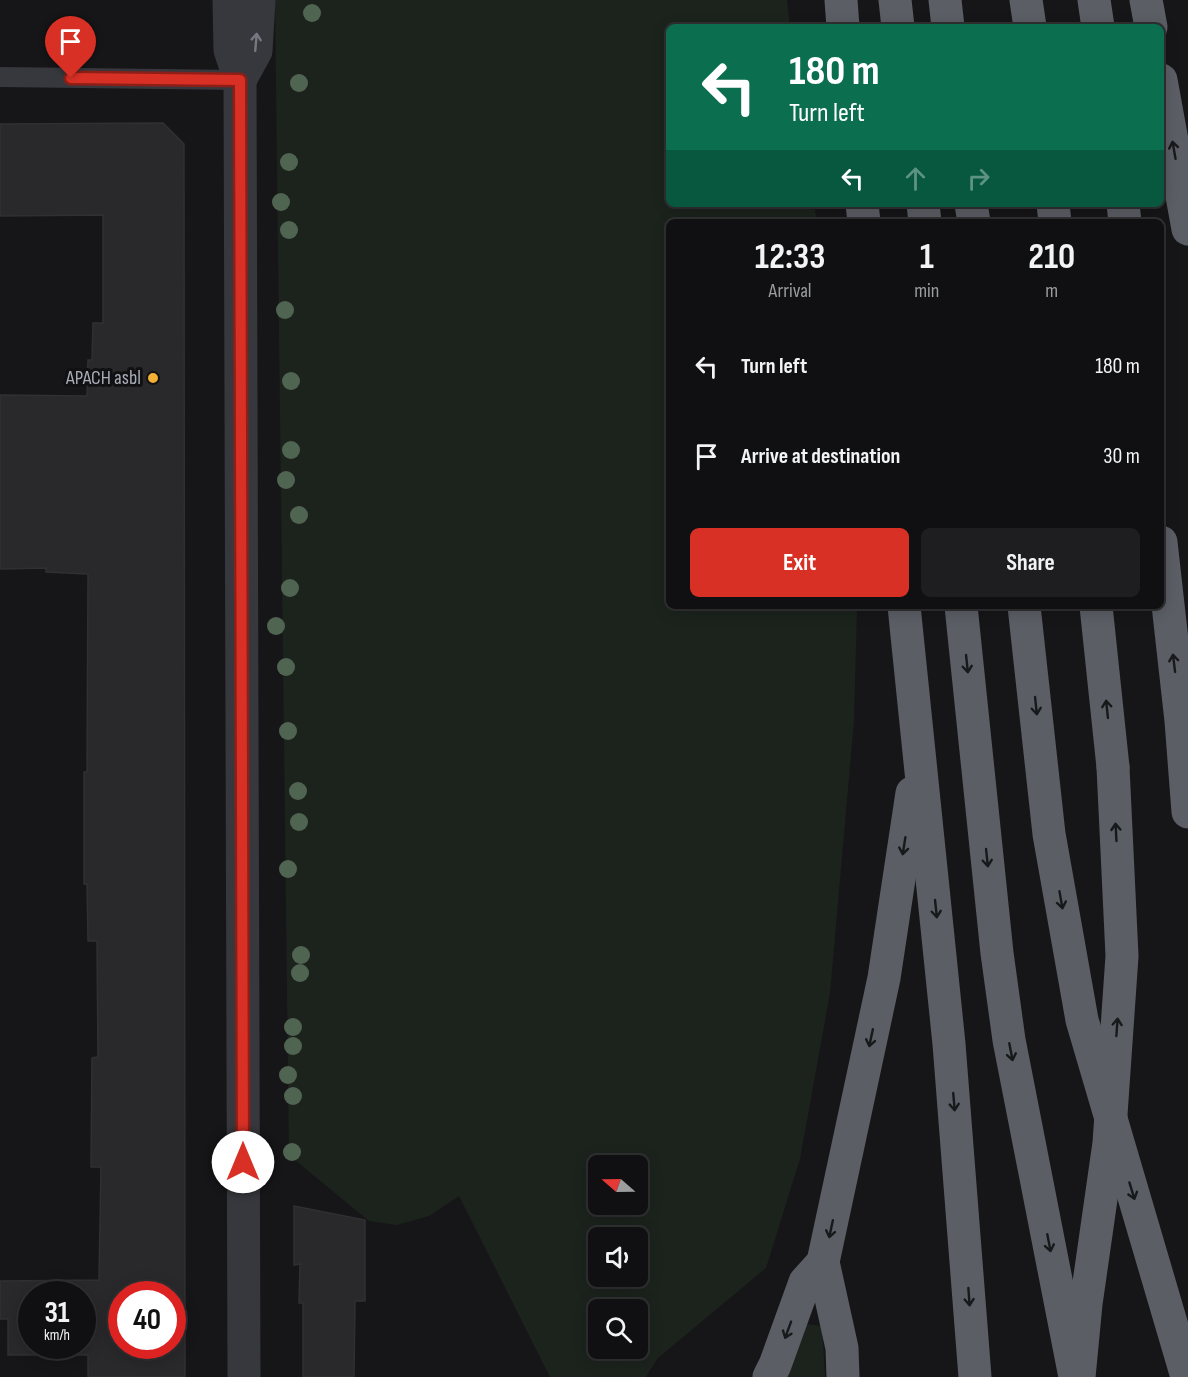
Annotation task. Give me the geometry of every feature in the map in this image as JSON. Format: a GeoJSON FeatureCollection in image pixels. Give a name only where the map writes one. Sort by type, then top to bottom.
{"type":"FeatureCollection","features":[{"type":"Feature","properties":{"kind":"highway"},"geometry":{"type":"LineString","coordinates":[[841,0],[843,24]]}},
{"type":"Feature","properties":{"kind":"highway"},"geometry":{"type":"LineString","coordinates":[[894,0],[898,24]]}},
{"type":"Feature","properties":{"kind":"highway"},"geometry":{"type":"LineString","coordinates":[[945,0],[948,24]]}},
{"type":"Feature","properties":{"kind":"highway"},"geometry":{"type":"LineString","coordinates":[[1026,0],[1030,24]]}},
{"type":"Feature","properties":{"kind":"highway"},"geometry":{"type":"LineString","coordinates":[[1094,0],[1098,24]]}},
{"type":"Feature","properties":{"kind":"highway"},"geometry":{"type":"LineString","coordinates":[[1146,0],[1150,24]]}},
{"type":"Feature","properties":{"kind":"highway"},"geometry":{"type":"LineString","coordinates":[[1164,97],[1188,229]]}},
{"type":"Feature","properties":{"kind":"highway"},"geometry":{"type":"LineString","coordinates":[[1164,570],[1181,721],[1188,812]]}},
{"type":"Feature","properties":{"kind":"highway"},"geometry":{"type":"LineString","coordinates":[[904,609],[950,1056],[975,1377]]}},
{"type":"Feature","properties":{"kind":"highway"},"geometry":{"type":"LineString","coordinates":[[961,609],[997,953],[1009,1040],[1077,1377]]}},
{"type":"Feature","properties":{"kind":"highway"},"geometry":{"type":"LineString","coordinates":[[1024,609],[1049,834],[1082,1020],[1187,1377]]}},
{"type":"Feature","properties":{"kind":"highway"},"geometry":{"type":"LineString","coordinates":[[1077,1377],[1109,1143],[1122,956],[1113,767],[1096,609]]}},
{"type":"Feature","properties":{"kind":"highway"},"geometry":{"type":"LineString","coordinates":[[843,1377],[842,1348],[824,1262],[884,978],[919,747]]}},
{"type":"Feature","properties":{"kind":"highway"},"geometry":{"type":"LineString","coordinates":[[769,1377],[805,1282],[824,1262]]}},
{"type":"Feature","properties":{"kind":"street"},"geometry":{"type":"LineString","coordinates":[[229,0],[230,50],[240,80],[244,1377]]}},
{"type":"Feature","properties":{"kind":"street"},"geometry":{"type":"LineString","coordinates":[[240,80],[256,51],[259,0]]}},
{"type":"Feature","properties":{"kind":"lane"},"geometry":{"type":"LineString","coordinates":[[0,77],[240,80]]}},
{"type":"Feature","properties":{"kind":"shaded area"},"geometry":{"type":"Polygon","coordinates":[[[275,0],[787,0],[790,24],[666,24],[666,207],[814,207],[816,219],[666,219],[666,609],[857,609],[854,720],[830,993],[800,1159],[766,1268],[658,1358],[646,1377],[550,1377],[459,1196],[429,1216],[397,1225],[369,1221],[289,1155],[275,0]]]}},
{"type":"Feature","properties":{"kind":"shaded area"},"geometry":{"type":"Polygon","coordinates":[[[805,1324],[822,1326],[825,1377],[778,1377],[805,1324]]]}},
{"type":"Feature","properties":{"kind":"building"},"geometry":{"type":"Polygon","coordinates":[[[163,123],[184,144],[185,1281],[108,1281],[108,1359],[185,1359],[185,1377],[88,1377],[88,1359],[96,1359],[96,1281],[18,1281],[18,1355],[8,1355],[8,1319],[0,1319],[0,1281],[99,1280],[101,1167],[91,1167],[92,1058],[98,1057],[97,941],[88,941],[87,884],[84,884],[88,574],[46,572],[46,568],[0,569],[0,395],[87,396],[88,360],[92,360],[93,323],[103,323],[103,215],[0,216],[0,124],[163,123]]]}},
{"type":"Feature","properties":{"kind":"building"},"geometry":{"type":"Polygon","coordinates":[[[294,1206],[365,1220],[365,1301],[355,1301],[354,1377],[303,1377],[303,1303],[299,1303],[300,1264],[294,1265],[294,1206]]]}},
{"type":"Feature","properties":{"kind":"place","name":"APACH asbl"},"geometry":{"type":"Point","coordinates":[153,378]}},
{"type":"Feature","properties":{"kind":"route"},"geometry":{"type":"LineString","coordinates":[[71,78],[240,80],[243,1162]]}}]}
